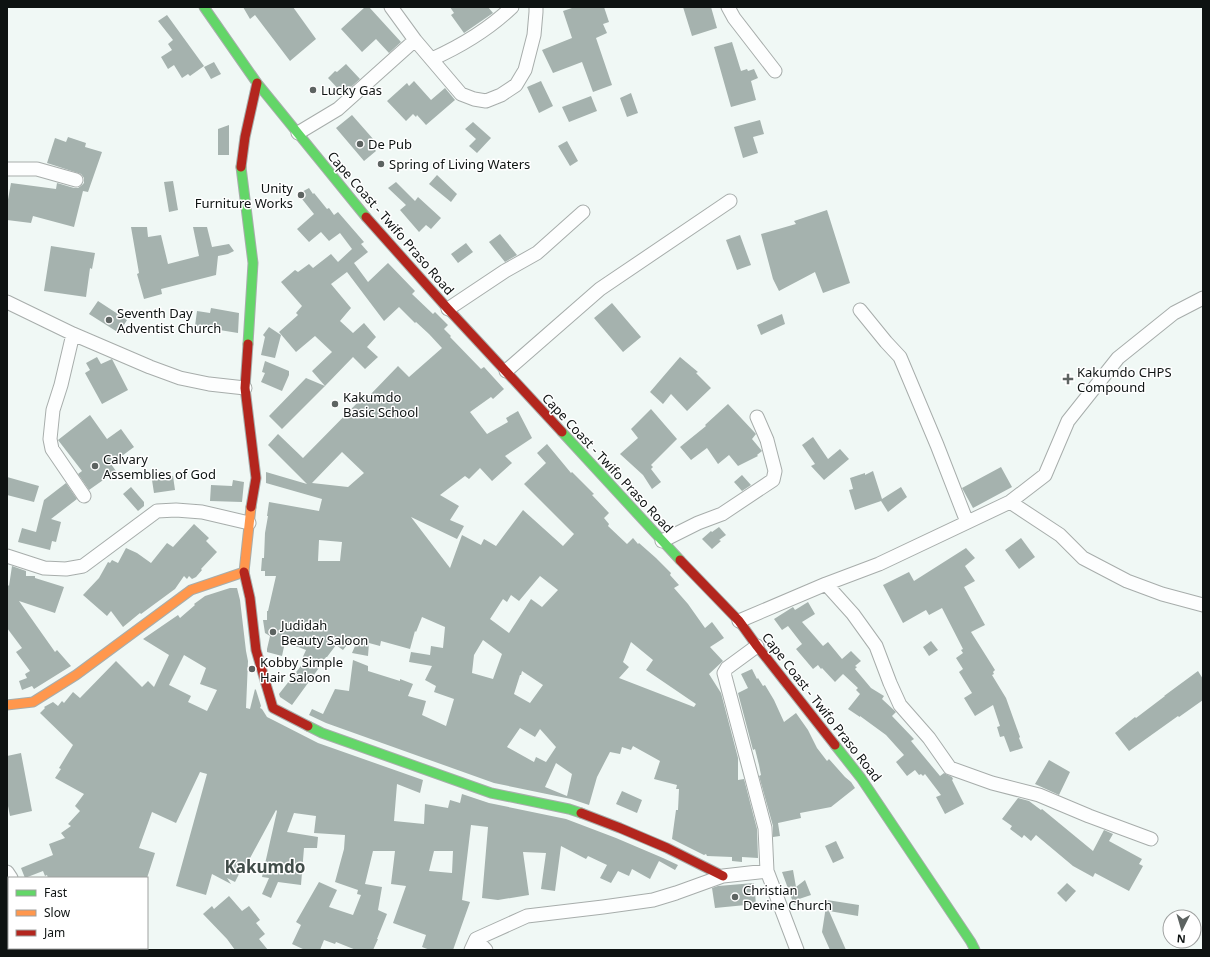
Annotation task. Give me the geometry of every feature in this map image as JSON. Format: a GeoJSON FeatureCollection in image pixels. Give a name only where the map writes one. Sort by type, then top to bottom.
{"type":"FeatureCollection","features":[{"type":"Feature","properties":{"kind":"street","name":"Cape Coast - Twifo Praso Road"},"geometry":{"type":"LineString","coordinates":[[204,7],[256,84],[365,216],[662,541],[739,621],[861,778],[975,950]]}},
{"type":"Feature","properties":{"kind":"street"},"geometry":{"type":"LineString","coordinates":[[391,7],[415,40],[462,94],[474,99],[486,101],[501,95],[516,85],[525,70],[534,35],[536,7]]}},
{"type":"Feature","properties":{"kind":"street"},"geometry":{"type":"LineString","coordinates":[[432,60],[449,52],[482,32],[512,7]]}},
{"type":"Feature","properties":{"kind":"street"},"geometry":{"type":"LineString","coordinates":[[728,7],[734,18],[775,71]]}},
{"type":"Feature","properties":{"kind":"street"},"geometry":{"type":"LineString","coordinates":[[298,133],[338,109],[415,40]]}},
{"type":"Feature","properties":{"kind":"street"},"geometry":{"type":"LineString","coordinates":[[256,84],[241,155],[241,169],[253,263],[245,388],[256,478],[249,523],[244,572],[250,598],[256,650],[273,708],[322,733],[491,793],[569,809],[591,817],[667,848],[723,876]]}},
{"type":"Feature","properties":{"kind":"street"},"geometry":{"type":"LineString","coordinates":[[7,169],[14,168],[37,170],[76,180]]}},
{"type":"Feature","properties":{"kind":"street"},"geometry":{"type":"LineString","coordinates":[[506,371],[600,288],[730,201]]}},
{"type":"Feature","properties":{"kind":"street"},"geometry":{"type":"LineString","coordinates":[[448,308],[537,253],[583,212]]}},
{"type":"Feature","properties":{"kind":"street"},"geometry":{"type":"LineString","coordinates":[[739,621],[826,584],[879,564],[1010,502],[1045,475],[1068,421],[1118,358],[1174,313],[1203,298]]}},
{"type":"Feature","properties":{"kind":"street"},"geometry":{"type":"LineString","coordinates":[[7,302],[73,334],[150,367],[180,378],[209,384],[245,388]]}},
{"type":"Feature","properties":{"kind":"street"},"geometry":{"type":"LineString","coordinates":[[860,310],[900,357],[935,439],[967,522]]}},
{"type":"Feature","properties":{"kind":"street"},"geometry":{"type":"LineString","coordinates":[[73,334],[61,385],[53,410],[50,439],[52,449],[84,496]]}},
{"type":"Feature","properties":{"kind":"street"},"geometry":{"type":"LineString","coordinates":[[662,541],[722,514],[773,480],[775,471],[767,440],[757,417]]}},
{"type":"Feature","properties":{"kind":"street"},"geometry":{"type":"LineString","coordinates":[[1010,502],[1060,535],[1083,558],[1120,578],[1162,594],[1203,605]]}},
{"type":"Feature","properties":{"kind":"street"},"geometry":{"type":"LineString","coordinates":[[7,556],[44,568],[66,569],[83,566],[157,511],[176,510],[202,512],[249,523]]}},
{"type":"Feature","properties":{"kind":"street"},"geometry":{"type":"LineString","coordinates":[[7,705],[33,702],[76,675],[191,590],[244,572]]}},
{"type":"Feature","properties":{"kind":"street"},"geometry":{"type":"LineString","coordinates":[[826,584],[853,614],[876,646],[900,705],[929,738],[950,768],[992,783],[1039,795],[1089,816],[1152,839]]}},
{"type":"Feature","properties":{"kind":"street"},"geometry":{"type":"LineString","coordinates":[[757,646],[727,668],[724,674],[765,828],[767,871],[798,950]]}},
{"type":"Feature","properties":{"kind":"street"},"geometry":{"type":"LineString","coordinates":[[473,944],[527,916],[653,900],[723,876],[767,871]]}},
{"type":"Feature","properties":{"kind":"street"},"geometry":{"type":"LineString","coordinates":[[473,944],[486,950]]}},
{"type":"Feature","properties":{"kind":"building"},"geometry":{"type":"Polygon","coordinates":[[[243,7],[293,7],[316,39],[290,61],[255,15],[250,19],[243,7]]]}},
{"type":"Feature","properties":{"kind":"building"},"geometry":{"type":"Polygon","coordinates":[[[365,7],[369,7],[401,42],[389,53],[376,39],[362,52],[341,29],[365,7]]]}},
{"type":"Feature","properties":{"kind":"building"},"geometry":{"type":"Polygon","coordinates":[[[450,7],[488,7],[493,13],[464,33],[451,15],[454,13],[450,7]]]}},
{"type":"Feature","properties":{"kind":"building"},"geometry":{"type":"Polygon","coordinates":[[[575,7],[604,7],[609,22],[603,24],[607,33],[596,38],[612,85],[593,92],[582,62],[553,73],[542,50],[572,38],[563,11],[575,7]]]}},
{"type":"Feature","properties":{"kind":"building"},"geometry":{"type":"Polygon","coordinates":[[[683,7],[711,7],[717,28],[692,36],[683,7]]]}},
{"type":"Feature","properties":{"kind":"building"},"geometry":{"type":"Polygon","coordinates":[[[167,15],[204,66],[190,76],[188,74],[182,78],[174,65],[168,69],[161,57],[172,50],[168,44],[173,40],[158,21],[167,15]]]}},
{"type":"Feature","properties":{"kind":"building"},"geometry":{"type":"Polygon","coordinates":[[[732,42],[741,71],[754,69],[758,78],[751,81],[756,100],[731,107],[714,47],[732,42]]]}},
{"type":"Feature","properties":{"kind":"building"},"geometry":{"type":"Polygon","coordinates":[[[214,62],[221,74],[211,79],[204,67],[214,62]]]}},
{"type":"Feature","properties":{"kind":"building"},"geometry":{"type":"Polygon","coordinates":[[[346,64],[360,79],[343,94],[328,78],[335,71],[337,72],[346,64]]]}},
{"type":"Feature","properties":{"kind":"building"},"geometry":{"type":"Polygon","coordinates":[[[414,81],[431,100],[445,88],[455,100],[426,125],[417,115],[416,117],[413,114],[406,121],[387,101],[407,83],[409,86],[414,81]]]}},
{"type":"Feature","properties":{"kind":"building"},"geometry":{"type":"Polygon","coordinates":[[[541,81],[553,106],[539,113],[527,87],[541,81]]]}},
{"type":"Feature","properties":{"kind":"building"},"geometry":{"type":"Polygon","coordinates":[[[631,93],[638,113],[627,117],[620,98],[631,93]]]}},
{"type":"Feature","properties":{"kind":"building"},"geometry":{"type":"Polygon","coordinates":[[[591,96],[597,111],[569,122],[562,107],[591,96]]]}},
{"type":"Feature","properties":{"kind":"building"},"geometry":{"type":"Polygon","coordinates":[[[352,115],[374,140],[370,144],[376,151],[364,161],[336,128],[352,115]]]}},
{"type":"Feature","properties":{"kind":"building"},"geometry":{"type":"Polygon","coordinates":[[[760,120],[764,134],[753,137],[758,153],[743,158],[734,127],[760,120]]]}},
{"type":"Feature","properties":{"kind":"building"},"geometry":{"type":"Polygon","coordinates":[[[473,122],[491,138],[477,153],[469,146],[476,139],[465,129],[473,122]]]}},
{"type":"Feature","properties":{"kind":"building"},"geometry":{"type":"Polygon","coordinates":[[[229,125],[229,155],[218,155],[218,129],[229,125]]]}},
{"type":"Feature","properties":{"kind":"building"},"geometry":{"type":"Polygon","coordinates":[[[68,137],[86,143],[85,147],[102,152],[88,192],[83,191],[74,227],[33,216],[31,223],[7,220],[7,205],[11,183],[56,189],[57,183],[78,188],[84,183],[84,178],[81,174],[47,163],[55,138],[66,142],[68,137]]]}},
{"type":"Feature","properties":{"kind":"building"},"geometry":{"type":"Polygon","coordinates":[[[567,141],[578,161],[570,166],[558,146],[567,141]]]}},
{"type":"Feature","properties":{"kind":"building"},"geometry":{"type":"Polygon","coordinates":[[[437,175],[457,194],[451,202],[429,184],[437,175]]]}},
{"type":"Feature","properties":{"kind":"building"},"geometry":{"type":"Polygon","coordinates":[[[173,181],[178,210],[169,212],[164,182],[173,181]]]}},
{"type":"Feature","properties":{"kind":"building"},"geometry":{"type":"Polygon","coordinates":[[[396,182],[415,201],[418,197],[441,218],[431,229],[426,225],[419,232],[400,210],[406,205],[388,188],[396,182]]]}},
{"type":"Feature","properties":{"kind":"building"},"geometry":{"type":"Polygon","coordinates":[[[309,188],[334,215],[338,212],[364,242],[361,244],[368,252],[354,263],[368,282],[388,263],[415,291],[412,294],[433,314],[435,312],[448,325],[444,329],[451,336],[450,337],[481,369],[484,367],[504,389],[493,399],[491,397],[470,412],[487,434],[508,422],[506,418],[518,411],[532,438],[505,456],[512,463],[492,481],[480,468],[469,479],[465,476],[440,495],[459,506],[450,520],[464,526],[457,539],[411,517],[450,568],[462,535],[481,545],[484,539],[496,546],[523,510],[563,546],[574,534],[524,484],[546,463],[537,453],[547,444],[571,473],[572,472],[594,494],[592,495],[609,513],[604,518],[609,524],[608,526],[627,544],[633,538],[638,544],[639,543],[656,558],[671,573],[670,575],[679,585],[674,588],[688,604],[705,628],[712,622],[724,638],[710,647],[723,661],[709,674],[721,693],[738,758],[738,780],[744,779],[757,829],[758,858],[742,857],[742,862],[732,861],[732,857],[707,856],[706,854],[704,855],[672,839],[676,810],[678,810],[679,789],[676,789],[677,785],[654,779],[660,761],[633,746],[631,750],[622,747],[620,754],[610,752],[597,777],[589,805],[571,799],[494,783],[326,723],[309,715],[312,709],[323,714],[335,689],[349,691],[353,660],[368,666],[368,671],[413,684],[408,696],[426,701],[422,715],[446,726],[454,699],[434,692],[436,686],[425,680],[432,666],[409,662],[411,652],[430,655],[431,646],[443,648],[445,627],[422,617],[416,632],[415,631],[410,649],[381,641],[380,646],[369,643],[368,656],[352,653],[358,639],[353,637],[343,650],[336,645],[292,705],[280,697],[279,694],[304,662],[301,661],[306,650],[285,642],[282,656],[267,652],[270,636],[265,633],[263,620],[267,620],[267,611],[276,576],[265,576],[265,571],[261,571],[262,558],[264,558],[265,533],[269,502],[319,511],[322,499],[266,483],[266,472],[307,484],[268,445],[278,434],[303,458],[366,394],[369,396],[398,366],[409,377],[442,348],[399,307],[384,321],[347,272],[331,284],[351,308],[340,321],[353,333],[364,323],[376,337],[367,347],[378,357],[365,369],[353,357],[325,386],[312,371],[332,352],[315,336],[296,352],[279,332],[298,315],[296,313],[302,306],[281,282],[295,270],[298,272],[309,264],[313,268],[331,254],[338,262],[352,249],[340,233],[329,241],[321,232],[309,242],[297,229],[314,214],[298,194],[309,188]],[[342,452],[312,483],[348,487],[364,473],[342,452]],[[319,540],[318,561],[340,561],[342,542],[319,540]],[[540,576],[519,601],[511,595],[507,602],[503,599],[490,619],[509,633],[531,599],[542,607],[558,590],[540,576]],[[483,640],[474,655],[472,673],[493,679],[502,654],[483,640]],[[631,642],[623,662],[629,667],[619,678],[694,707],[696,704],[646,670],[653,660],[631,642]],[[522,671],[514,694],[530,703],[543,685],[522,671]],[[520,728],[507,747],[534,762],[536,757],[546,762],[556,747],[540,729],[535,737],[520,728]],[[556,763],[545,787],[567,796],[572,774],[556,763]]]}},
{"type":"Feature","properties":{"kind":"building"},"geometry":{"type":"Polygon","coordinates":[[[827,210],[850,283],[823,293],[815,272],[779,291],[773,279],[761,234],[796,224],[794,221],[827,210]]]}},
{"type":"Feature","properties":{"kind":"building"},"geometry":{"type":"Polygon","coordinates":[[[131,227],[147,227],[148,237],[161,235],[168,264],[199,256],[193,227],[207,227],[212,247],[229,244],[234,251],[218,256],[216,275],[161,289],[162,294],[144,299],[137,274],[139,273],[131,227]]]}},
{"type":"Feature","properties":{"kind":"building"},"geometry":{"type":"Polygon","coordinates":[[[500,234],[517,255],[505,262],[489,242],[500,234]]]}},
{"type":"Feature","properties":{"kind":"building"},"geometry":{"type":"Polygon","coordinates":[[[740,235],[751,265],[737,270],[726,240],[740,235]]]}},
{"type":"Feature","properties":{"kind":"building"},"geometry":{"type":"Polygon","coordinates":[[[466,243],[473,252],[458,263],[451,254],[466,243]]]}},
{"type":"Feature","properties":{"kind":"building"},"geometry":{"type":"Polygon","coordinates":[[[51,246],[95,253],[92,269],[90,268],[86,297],[44,291],[51,246]]]}},
{"type":"Feature","properties":{"kind":"building"},"geometry":{"type":"Polygon","coordinates":[[[98,301],[127,320],[119,333],[89,314],[98,301]]]}},
{"type":"Feature","properties":{"kind":"building"},"geometry":{"type":"Polygon","coordinates":[[[612,303],[641,337],[623,352],[594,318],[612,303]]]}},
{"type":"Feature","properties":{"kind":"building"},"geometry":{"type":"Polygon","coordinates":[[[211,308],[239,313],[238,333],[195,326],[197,311],[210,313],[211,308]]]}},
{"type":"Feature","properties":{"kind":"building"},"geometry":{"type":"Polygon","coordinates":[[[782,314],[785,324],[761,335],[757,325],[782,314]]]}},
{"type":"Feature","properties":{"kind":"building"},"geometry":{"type":"Polygon","coordinates":[[[269,327],[281,335],[275,358],[261,355],[265,337],[263,335],[269,327]]]}},
{"type":"Feature","properties":{"kind":"building"},"geometry":{"type":"Polygon","coordinates":[[[97,357],[101,364],[112,359],[128,390],[102,404],[85,373],[90,370],[86,363],[97,357]]]}},
{"type":"Feature","properties":{"kind":"building"},"geometry":{"type":"Polygon","coordinates":[[[680,357],[698,372],[696,373],[711,388],[687,411],[671,394],[663,404],[650,392],[680,357]]]}},
{"type":"Feature","properties":{"kind":"building"},"geometry":{"type":"Polygon","coordinates":[[[265,361],[289,371],[289,375],[282,391],[261,382],[265,373],[262,372],[265,361]]]}},
{"type":"Feature","properties":{"kind":"building"},"geometry":{"type":"Polygon","coordinates":[[[306,378],[325,386],[282,429],[269,416],[306,378]]]}},
{"type":"Feature","properties":{"kind":"building"},"geometry":{"type":"Polygon","coordinates":[[[728,404],[756,434],[752,439],[762,451],[757,455],[758,456],[738,466],[729,455],[718,464],[707,448],[691,460],[680,447],[706,426],[705,425],[728,404]]]}},
{"type":"Feature","properties":{"kind":"building"},"geometry":{"type":"Polygon","coordinates":[[[651,409],[677,439],[651,465],[653,467],[651,469],[661,482],[652,489],[643,475],[620,454],[638,438],[631,429],[651,409]]]}},
{"type":"Feature","properties":{"kind":"building"},"geometry":{"type":"Polygon","coordinates":[[[90,415],[107,439],[121,429],[134,447],[111,464],[116,471],[89,490],[78,474],[82,471],[58,440],[90,415]]]}},
{"type":"Feature","properties":{"kind":"building"},"geometry":{"type":"Polygon","coordinates":[[[813,437],[828,459],[840,449],[849,459],[824,480],[811,466],[815,464],[802,445],[813,437]]]}},
{"type":"Feature","properties":{"kind":"building"},"geometry":{"type":"Polygon","coordinates":[[[1001,467],[1012,487],[973,508],[962,488],[1001,467]]]}},
{"type":"Feature","properties":{"kind":"building"},"geometry":{"type":"Polygon","coordinates":[[[873,471],[882,499],[901,487],[907,497],[888,512],[881,501],[855,510],[849,490],[853,489],[850,478],[865,473],[865,475],[873,471]]]}},
{"type":"Feature","properties":{"kind":"building"},"geometry":{"type":"Polygon","coordinates":[[[742,475],[751,485],[742,491],[734,482],[742,475]]]}},
{"type":"Feature","properties":{"kind":"building"},"geometry":{"type":"Polygon","coordinates":[[[173,476],[175,490],[154,493],[152,480],[173,476]]]}},
{"type":"Feature","properties":{"kind":"building"},"geometry":{"type":"Polygon","coordinates":[[[7,477],[39,486],[34,502],[7,495],[7,477]]]}},
{"type":"Feature","properties":{"kind":"building"},"geometry":{"type":"Polygon","coordinates":[[[233,480],[244,482],[242,502],[210,501],[211,485],[232,486],[233,480]]]}},
{"type":"Feature","properties":{"kind":"building"},"geometry":{"type":"Polygon","coordinates":[[[66,483],[77,499],[51,519],[61,522],[56,542],[52,541],[50,550],[18,542],[22,528],[36,532],[44,500],[66,483]]]}},
{"type":"Feature","properties":{"kind":"building"},"geometry":{"type":"Polygon","coordinates":[[[131,487],[144,502],[144,506],[138,511],[123,494],[131,487]]]}},
{"type":"Feature","properties":{"kind":"building"},"geometry":{"type":"Polygon","coordinates":[[[194,524],[209,538],[206,541],[217,552],[201,569],[202,570],[196,577],[192,579],[189,576],[187,579],[184,576],[175,589],[141,614],[140,613],[123,627],[111,611],[107,616],[83,595],[99,578],[108,562],[110,563],[112,560],[118,563],[126,548],[137,553],[151,563],[167,543],[173,547],[194,524]]]}},
{"type":"Feature","properties":{"kind":"building"},"geometry":{"type":"Polygon","coordinates":[[[719,527],[726,535],[719,540],[721,541],[712,549],[702,539],[711,531],[712,532],[719,527]]]}},
{"type":"Feature","properties":{"kind":"building"},"geometry":{"type":"Polygon","coordinates":[[[1021,538],[1035,557],[1019,569],[1005,550],[1021,538]]]}},
{"type":"Feature","properties":{"kind":"building"},"geometry":{"type":"Polygon","coordinates":[[[966,548],[975,558],[965,566],[975,581],[964,587],[985,625],[971,632],[995,670],[993,672],[994,674],[992,675],[1006,698],[1023,748],[1010,752],[1004,736],[1000,737],[997,727],[1000,726],[993,705],[975,716],[964,698],[972,693],[959,672],[963,669],[956,658],[963,653],[961,650],[963,649],[942,608],[929,615],[926,610],[903,623],[883,585],[909,572],[914,581],[966,548]]]}},
{"type":"Feature","properties":{"kind":"building"},"geometry":{"type":"Polygon","coordinates":[[[12,566],[26,571],[26,576],[35,576],[35,578],[64,587],[55,613],[19,601],[55,652],[57,650],[71,666],[34,689],[32,686],[22,690],[19,681],[27,678],[25,674],[30,671],[16,652],[22,648],[7,628],[7,584],[9,586],[12,566]]]}},
{"type":"Feature","properties":{"kind":"building"},"geometry":{"type":"Polygon","coordinates":[[[230,588],[237,588],[248,661],[246,708],[250,709],[255,689],[261,706],[260,708],[267,717],[318,743],[423,780],[420,793],[397,784],[394,821],[424,824],[425,804],[448,808],[450,800],[460,803],[462,794],[489,803],[566,819],[616,838],[678,865],[675,870],[659,861],[650,879],[632,869],[629,876],[618,871],[611,883],[600,878],[607,865],[588,856],[586,859],[561,846],[555,891],[541,889],[546,853],[523,852],[529,895],[498,900],[482,898],[488,827],[471,825],[462,900],[470,902],[453,950],[430,950],[422,947],[426,935],[393,923],[406,886],[391,884],[395,851],[373,851],[365,884],[382,887],[378,910],[387,914],[373,950],[356,950],[336,942],[335,944],[324,940],[320,950],[305,950],[292,944],[301,925],[296,922],[319,882],[337,890],[329,907],[353,915],[361,895],[357,894],[358,890],[335,882],[344,849],[345,835],[314,833],[316,816],[294,813],[287,832],[318,837],[317,848],[304,848],[301,885],[278,882],[271,898],[262,894],[269,878],[262,877],[276,810],[242,873],[240,872],[235,882],[227,878],[231,884],[212,874],[206,895],[176,886],[207,774],[200,772],[176,823],[152,812],[139,848],[155,853],[147,877],[48,877],[47,875],[45,876],[43,871],[25,877],[21,868],[53,855],[49,844],[65,838],[61,833],[71,826],[68,824],[80,811],[75,806],[84,794],[55,778],[61,769],[59,768],[73,745],[40,713],[45,708],[44,707],[53,702],[58,706],[62,701],[64,703],[73,692],[80,698],[116,661],[142,687],[148,681],[154,687],[169,655],[143,639],[178,615],[180,618],[195,605],[194,604],[205,596],[230,588]],[[184,655],[169,685],[191,696],[188,702],[207,711],[217,690],[200,684],[206,668],[184,655]],[[434,851],[429,871],[452,873],[453,851],[434,851]]]}},
{"type":"Feature","properties":{"kind":"building"},"geometry":{"type":"Polygon","coordinates":[[[808,602],[815,614],[802,622],[823,646],[828,642],[842,659],[851,651],[861,661],[855,666],[857,667],[855,669],[871,688],[884,696],[882,699],[896,712],[892,716],[914,739],[911,741],[940,776],[944,773],[952,777],[952,780],[964,804],[945,814],[936,797],[941,795],[925,774],[923,776],[921,774],[919,775],[915,770],[907,776],[896,762],[904,755],[886,735],[848,709],[860,694],[856,690],[858,688],[843,674],[835,682],[818,665],[813,669],[796,649],[802,644],[788,626],[782,630],[774,619],[793,607],[795,610],[808,602]]]}},
{"type":"Feature","properties":{"kind":"building"},"geometry":{"type":"Polygon","coordinates":[[[931,641],[938,650],[929,656],[923,647],[931,641]]]}},
{"type":"Feature","properties":{"kind":"building"},"geometry":{"type":"Polygon","coordinates":[[[752,669],[757,679],[758,678],[763,686],[765,685],[784,722],[796,713],[808,730],[817,748],[827,761],[829,759],[855,788],[831,807],[800,813],[801,818],[778,823],[780,836],[773,837],[773,826],[759,776],[761,775],[759,765],[755,749],[753,750],[738,693],[748,688],[741,674],[752,669]]]}},
{"type":"Feature","properties":{"kind":"building"},"geometry":{"type":"Polygon","coordinates":[[[1198,671],[1203,679],[1203,700],[1129,751],[1115,733],[1198,671]]]}},
{"type":"Feature","properties":{"kind":"building"},"geometry":{"type":"Polygon","coordinates":[[[21,753],[32,811],[10,816],[7,801],[7,756],[21,753]]]}},
{"type":"Feature","properties":{"kind":"building"},"geometry":{"type":"Polygon","coordinates":[[[1049,760],[1070,772],[1059,795],[1035,784],[1049,760]]]}},
{"type":"Feature","properties":{"kind":"building"},"geometry":{"type":"Polygon","coordinates":[[[622,791],[642,800],[637,813],[616,804],[622,791]]]}},
{"type":"Feature","properties":{"kind":"building"},"geometry":{"type":"Polygon","coordinates":[[[1018,798],[1029,801],[1041,810],[1042,809],[1093,851],[1104,830],[1113,834],[1109,841],[1142,859],[1139,864],[1143,866],[1129,891],[1095,873],[1093,877],[1073,866],[1036,835],[1031,841],[1024,835],[1022,838],[1010,829],[1012,826],[1002,819],[1018,798]]]}},
{"type":"Feature","properties":{"kind":"building"},"geometry":{"type":"Polygon","coordinates":[[[836,841],[844,858],[833,863],[825,846],[836,841]]]}},
{"type":"Feature","properties":{"kind":"building"},"geometry":{"type":"Polygon","coordinates":[[[793,870],[796,887],[805,880],[811,895],[799,899],[799,903],[794,905],[782,872],[793,870]]]}},
{"type":"Feature","properties":{"kind":"building"},"geometry":{"type":"Polygon","coordinates":[[[754,883],[756,904],[715,908],[712,888],[718,886],[754,883]]]}},
{"type":"Feature","properties":{"kind":"building"},"geometry":{"type":"Polygon","coordinates":[[[1067,883],[1076,891],[1066,902],[1057,893],[1067,883]]]}},
{"type":"Feature","properties":{"kind":"building"},"geometry":{"type":"Polygon","coordinates":[[[229,896],[242,911],[249,906],[260,920],[256,923],[265,934],[259,939],[268,950],[235,950],[227,939],[203,914],[212,906],[214,909],[229,896]]]}},
{"type":"Feature","properties":{"kind":"building"},"geometry":{"type":"Polygon","coordinates":[[[827,900],[859,905],[858,916],[829,911],[846,950],[830,950],[822,932],[827,900]]]}},
{"type":"Feature","properties":{"kind":"traffic: fast"},"geometry":{"type":"LineString","coordinates":[[204,7],[257,83],[366,217]]}},
{"type":"Feature","properties":{"kind":"traffic: fast"},"geometry":{"type":"LineString","coordinates":[[241,167],[253,263],[248,344]]}},
{"type":"Feature","properties":{"kind":"traffic: fast"},"geometry":{"type":"LineString","coordinates":[[562,432],[680,560]]}},
{"type":"Feature","properties":{"kind":"traffic: fast"},"geometry":{"type":"LineString","coordinates":[[308,726],[322,733],[491,793],[569,809],[581,813]]}},
{"type":"Feature","properties":{"kind":"traffic: fast"},"geometry":{"type":"LineString","coordinates":[[835,745],[861,778],[975,950]]}},
{"type":"Feature","properties":{"kind":"traffic: slow"},"geometry":{"type":"LineString","coordinates":[[7,705],[33,702],[76,675],[191,590],[244,572],[251,507]]}},
{"type":"Feature","properties":{"kind":"traffic: jam"},"geometry":{"type":"LineString","coordinates":[[241,167],[245,137],[257,83]]}},
{"type":"Feature","properties":{"kind":"traffic: jam"},"geometry":{"type":"LineString","coordinates":[[366,217],[448,309],[562,432]]}},
{"type":"Feature","properties":{"kind":"traffic: jam"},"geometry":{"type":"LineString","coordinates":[[248,344],[245,388],[256,478],[251,507]]}},
{"type":"Feature","properties":{"kind":"traffic: jam"},"geometry":{"type":"LineString","coordinates":[[680,560],[739,621],[835,745]]}},
{"type":"Feature","properties":{"kind":"traffic: jam"},"geometry":{"type":"LineString","coordinates":[[244,572],[250,598],[256,650],[273,708],[308,726]]}},
{"type":"Feature","properties":{"kind":"traffic: jam"},"geometry":{"type":"LineString","coordinates":[[581,813],[667,848],[723,876]]}},
{"type":"Feature","properties":{"kind":"place","name":"Lucky Gas"},"geometry":{"type":"Point","coordinates":[313,90]}},
{"type":"Feature","properties":{"kind":"place","name":"De Pub"},"geometry":{"type":"Point","coordinates":[360,144]}},
{"type":"Feature","properties":{"kind":"place","name":"Spring of Living Waters"},"geometry":{"type":"Point","coordinates":[381,164]}},
{"type":"Feature","properties":{"kind":"place","name":"Unity Furniture Works"},"geometry":{"type":"Point","coordinates":[301,195]}},
{"type":"Feature","properties":{"kind":"place","name":"Seventh Day Adventist Church"},"geometry":{"type":"Point","coordinates":[109,320]}},
{"type":"Feature","properties":{"kind":"place","name":"Kakumdo CHPS Compound"},"geometry":{"type":"Point","coordinates":[1068,379]}},
{"type":"Feature","properties":{"kind":"place","name":"Kakumdo Basic School"},"geometry":{"type":"Point","coordinates":[335,404]}},
{"type":"Feature","properties":{"kind":"place","name":"Calvary Assemblies of God"},"geometry":{"type":"Point","coordinates":[95,466]}},
{"type":"Feature","properties":{"kind":"place","name":"Judidah Beauty Saloon"},"geometry":{"type":"Point","coordinates":[273,632]}},
{"type":"Feature","properties":{"kind":"place","name":"Kobby Simple Hair Saloon"},"geometry":{"type":"Point","coordinates":[252,669]}},
{"type":"Feature","properties":{"kind":"place","name":"Christian Devine Church"},"geometry":{"type":"Point","coordinates":[735,897]}},
{"type":"Feature","properties":{"kind":"district","name":"Kakumdo"},"geometry":{"type":"Point","coordinates":[265,866]}}]}
